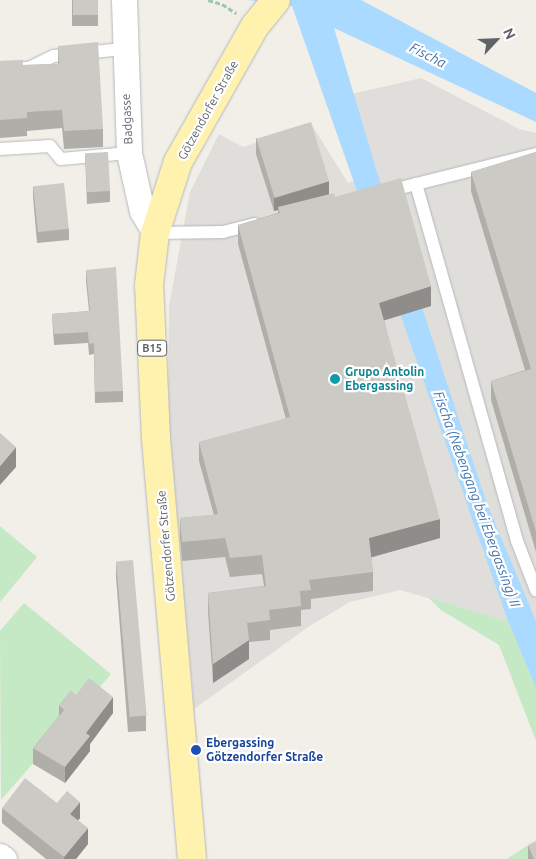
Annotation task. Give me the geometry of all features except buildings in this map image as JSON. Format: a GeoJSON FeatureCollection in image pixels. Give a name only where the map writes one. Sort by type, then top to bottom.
{"type":"FeatureCollection","features":[{"type":"Feature","properties":{"kind":"main road","name":"Götzendorfer Straße"},"geometry":{"type":"LineString","coordinates":[[192,859],[156,438],[149,285],[155,233],[178,162],[264,15]]}},
{"type":"Feature","properties":{"kind":"street","name":"Badgasse"},"geometry":{"type":"LineString","coordinates":[[124,0],[123,49],[129,153],[142,211],[155,233]]}},
{"type":"Feature","properties":{"kind":"street"},"geometry":{"type":"LineString","coordinates":[[0,856],[4,859]]}},
{"type":"Feature","properties":{"kind":"lane"},"geometry":{"type":"LineString","coordinates":[[0,70],[29,68],[54,56],[123,49]]}},
{"type":"Feature","properties":{"kind":"lane"},"geometry":{"type":"LineString","coordinates":[[0,149],[50,146],[61,159],[129,153]]}},
{"type":"Feature","properties":{"kind":"lane"},"geometry":{"type":"LineString","coordinates":[[378,193],[536,154]]}},
{"type":"Feature","properties":{"kind":"lane"},"geometry":{"type":"LineString","coordinates":[[416,184],[516,541],[536,590]]}},
{"type":"Feature","properties":{"kind":"lane"},"geometry":{"type":"LineString","coordinates":[[155,233],[223,232],[266,221]]}},
{"type":"Feature","properties":{"kind":"path"},"geometry":{"type":"LineString","coordinates":[[208,0],[264,15]]}},
{"type":"Feature","properties":{"kind":"shaded area"},"geometry":{"type":"Polygon","coordinates":[[[421,78],[519,129],[536,133],[536,688],[508,621],[400,590],[350,602],[311,625],[194,709],[168,411],[169,306],[190,192],[219,134],[243,147],[312,125],[348,183],[378,174],[352,94],[421,78]]]}},
{"type":"Feature","properties":{"kind":"green space"},"geometry":{"type":"Polygon","coordinates":[[[0,526],[37,557],[0,602],[0,526]]]}},
{"type":"Feature","properties":{"kind":"green space"},"geometry":{"type":"Polygon","coordinates":[[[429,598],[508,621],[536,688],[536,741],[499,645],[441,610],[429,598]]]}},
{"type":"Feature","properties":{"kind":"green space"},"geometry":{"type":"Polygon","coordinates":[[[24,603],[111,674],[1,800],[0,631],[24,603]]]}},
{"type":"Feature","properties":{"kind":"green space"},"geometry":{"type":"Polygon","coordinates":[[[536,840],[536,859],[507,859],[536,840]]]}},
{"type":"Feature","properties":{"kind":"water"},"geometry":{"type":"Polygon","coordinates":[[[248,0],[361,0],[536,93],[536,122],[334,28],[378,175],[487,504],[536,621],[536,688],[508,621],[292,6],[248,0]]]}},
{"type":"Feature","properties":{"kind":"place","name":"Grupo Antolin Ebergassing"},"geometry":{"type":"Point","coordinates":[335,379]}},
{"type":"Feature","properties":{"kind":"place","name":"Ebergassing Götzendorfer Straße"},"geometry":{"type":"Point","coordinates":[196,750]}},
{"type":"Feature","properties":{"kind":"water label","name":"Fischa"},"geometry":{"type":"Point","coordinates":[428,55]}},
{"type":"Feature","properties":{"kind":"water label","name":"Fischa (Nebengang bei Ebergassing) II"},"geometry":{"type":"Point","coordinates":[477,499]}}]}
